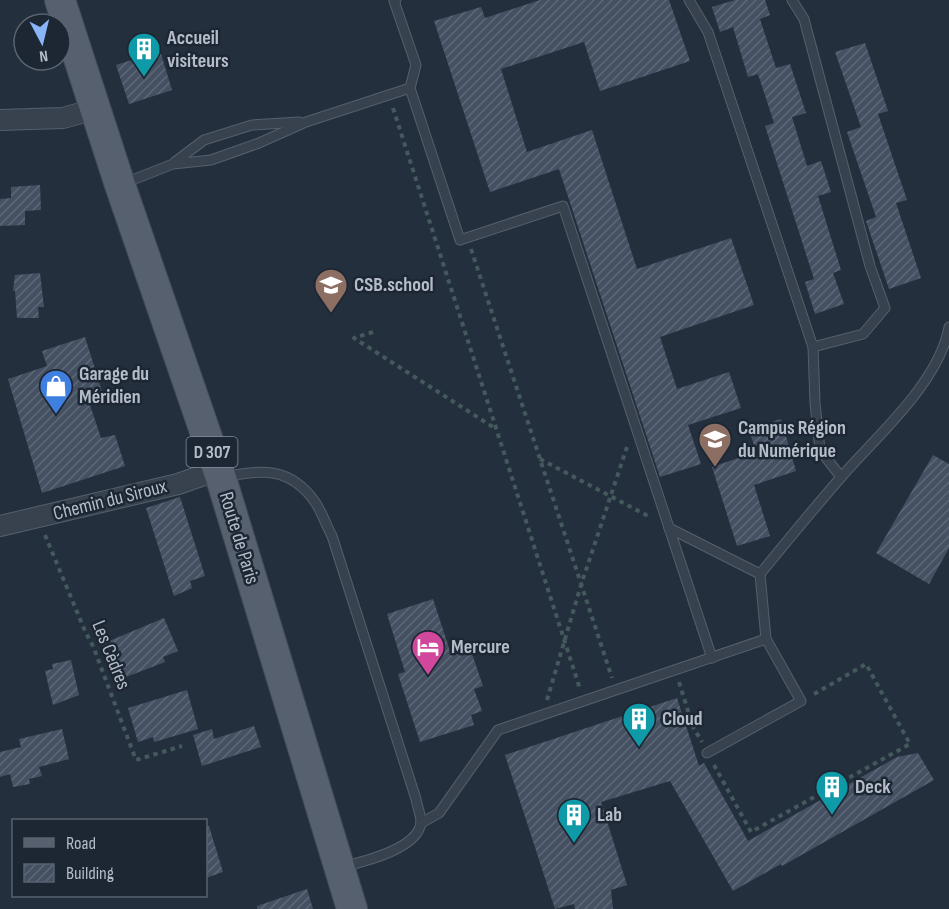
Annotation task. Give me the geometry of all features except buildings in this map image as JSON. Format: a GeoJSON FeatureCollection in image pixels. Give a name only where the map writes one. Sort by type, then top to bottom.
{"type":"FeatureCollection","features":[{"type":"Feature","properties":{"kind":"main road","name":"Route de Paris"},"geometry":{"type":"LineString","coordinates":[[60,0],[120,185],[219,474],[352,909]]}},
{"type":"Feature","properties":{"kind":"street"},"geometry":{"type":"LineString","coordinates":[[0,120],[63,118],[95,109]]}},
{"type":"Feature","properties":{"kind":"street","name":"Chemin du Siroux"},"geometry":{"type":"LineString","coordinates":[[0,526],[219,474]]}},
{"type":"Feature","properties":{"kind":"lane"},"geometry":{"type":"LineString","coordinates":[[396,0],[394,1],[416,65],[410,88],[460,240],[563,206],[712,658]]}},
{"type":"Feature","properties":{"kind":"lane"},"geometry":{"type":"LineString","coordinates":[[690,0],[708,32],[813,347],[815,403],[820,450],[841,477]]}},
{"type":"Feature","properties":{"kind":"lane"},"geometry":{"type":"LineString","coordinates":[[792,0],[804,19],[870,266],[885,308],[863,334],[813,347]]}},
{"type":"Feature","properties":{"kind":"lane"},"geometry":{"type":"LineString","coordinates":[[120,185],[173,164],[212,160],[259,143],[306,122],[410,88]]}},
{"type":"Feature","properties":{"kind":"lane"},"geometry":{"type":"LineString","coordinates":[[173,164],[204,140],[242,128],[252,125],[306,122]]}},
{"type":"Feature","properties":{"kind":"lane"},"geometry":{"type":"LineString","coordinates":[[707,753],[801,701],[766,639],[759,574],[841,477],[923,386],[947,338],[949,327]]}},
{"type":"Feature","properties":{"kind":"lane"},"geometry":{"type":"LineString","coordinates":[[219,474],[251,471],[273,472],[296,482],[315,502],[332,536],[416,799],[421,823]]}},
{"type":"Feature","properties":{"kind":"lane"},"geometry":{"type":"LineString","coordinates":[[669,528],[759,574]]}},
{"type":"Feature","properties":{"kind":"lane"},"geometry":{"type":"LineString","coordinates":[[340,867],[376,858],[402,845],[415,834],[421,823],[439,813],[498,730],[766,639]]}},
{"type":"Feature","properties":{"kind":"path"},"geometry":{"type":"LineString","coordinates":[[389,96],[584,701]]}},
{"type":"Feature","properties":{"kind":"path"},"geometry":{"type":"LineString","coordinates":[[468,238],[615,690]]}},
{"type":"Feature","properties":{"kind":"path"},"geometry":{"type":"LineString","coordinates":[[373,332],[354,338],[497,429]]}},
{"type":"Feature","properties":{"kind":"path"},"geometry":{"type":"LineString","coordinates":[[542,715],[581,585],[634,423]]}},
{"type":"Feature","properties":{"kind":"path"},"geometry":{"type":"LineString","coordinates":[[540,459],[669,528]]}},
{"type":"Feature","properties":{"kind":"path","name":"Les Cèdres"},"geometry":{"type":"LineString","coordinates":[[41,517],[44,532],[93,646],[136,760],[182,746]]}},
{"type":"Feature","properties":{"kind":"path"},"geometry":{"type":"LineString","coordinates":[[681,688],[693,727],[751,832],[910,744],[866,664],[801,701]]}},
{"type":"Feature","properties":{"kind":"place","name":"Accueil visiteurs"},"geometry":{"type":"Point","coordinates":[144,78]}},
{"type":"Feature","properties":{"kind":"place","name":"CSB.school"},"geometry":{"type":"Point","coordinates":[331,314]}},
{"type":"Feature","properties":{"kind":"place","name":"Garage du Méridien"},"geometry":{"type":"Point","coordinates":[56,415]}},
{"type":"Feature","properties":{"kind":"place","name":"Campus Région du Numérique"},"geometry":{"type":"Point","coordinates":[715,468]}},
{"type":"Feature","properties":{"kind":"place","name":"Mercure"},"geometry":{"type":"Point","coordinates":[428,676]}},
{"type":"Feature","properties":{"kind":"place","name":"Cloud"},"geometry":{"type":"Point","coordinates":[639,748]}},
{"type":"Feature","properties":{"kind":"place","name":"Deck"},"geometry":{"type":"Point","coordinates":[832,816]}},
{"type":"Feature","properties":{"kind":"place","name":"Lab"},"geometry":{"type":"Point","coordinates":[574,844]}}]}
